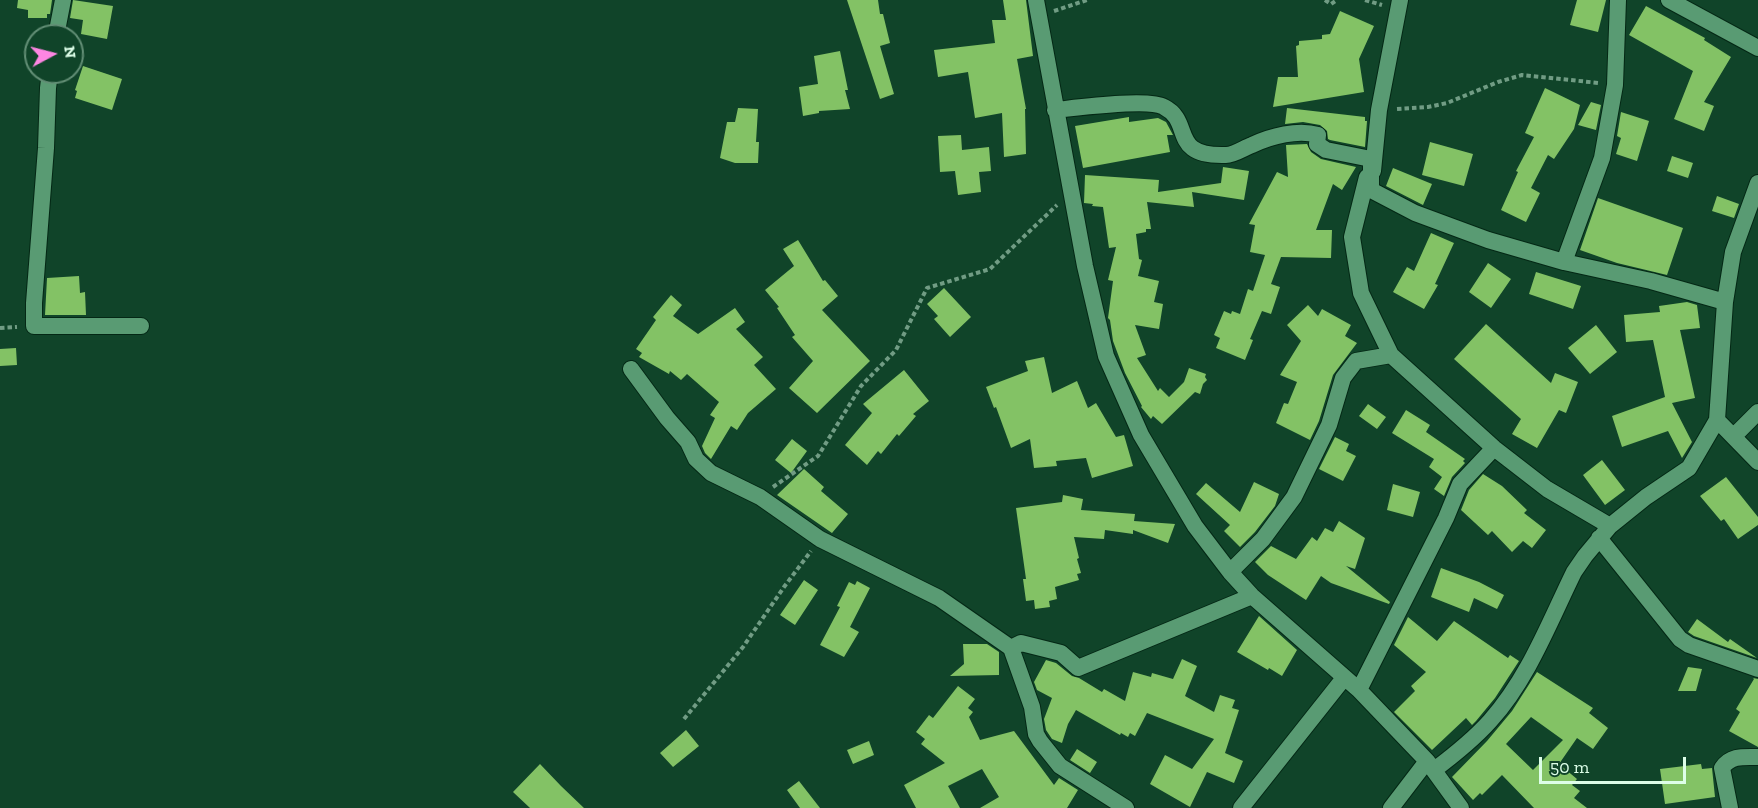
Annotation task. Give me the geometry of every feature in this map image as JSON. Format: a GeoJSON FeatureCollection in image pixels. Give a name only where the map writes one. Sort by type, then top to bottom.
{"type":"FeatureCollection","features":[{"type":"Feature","properties":{"kind":"street"},"geometry":{"type":"LineString","coordinates":[[59,24],[63,0]]}},
{"type":"Feature","properties":{"kind":"street"},"geometry":{"type":"LineString","coordinates":[[1371,190],[1379,110],[1400,0]]}},
{"type":"Feature","properties":{"kind":"street"},"geometry":{"type":"LineString","coordinates":[[1563,262],[1602,158],[1615,85],[1618,0]]}},
{"type":"Feature","properties":{"kind":"street"},"geometry":{"type":"LineString","coordinates":[[1669,0],[1758,48]]}},
{"type":"Feature","properties":{"kind":"street"},"geometry":{"type":"LineString","coordinates":[[1037,8],[1085,266],[1106,356],[1141,435],[1195,526],[1230,572],[1251,596],[1359,690],[1430,766],[1461,808]]}},
{"type":"Feature","properties":{"kind":"street"},"geometry":{"type":"LineString","coordinates":[[48,84],[34,326],[141,326]]}},
{"type":"Feature","properties":{"kind":"street"},"geometry":{"type":"LineString","coordinates":[[1055,110],[1100,105],[1162,105],[1175,114],[1186,143],[1198,153],[1228,156],[1265,139],[1306,132],[1318,135],[1317,144],[1326,150],[1371,159]]}},
{"type":"Feature","properties":{"kind":"street"},"geometry":{"type":"LineString","coordinates":[[1371,159],[1371,190]]}},
{"type":"Feature","properties":{"kind":"street"},"geometry":{"type":"LineString","coordinates":[[1371,159],[1353,237],[1361,293],[1391,355],[1494,448],[1605,532],[1680,639],[1689,645],[1758,669]]}},
{"type":"Feature","properties":{"kind":"street"},"geometry":{"type":"LineString","coordinates":[[1391,808],[1430,766],[1470,742],[1498,711],[1523,676],[1574,572],[1605,532],[1646,497],[1689,468],[1717,420],[1725,302],[1733,252],[1758,183]]}},
{"type":"Feature","properties":{"kind":"street"},"geometry":{"type":"LineString","coordinates":[[1371,190],[1416,213],[1488,240],[1563,262],[1651,281],[1725,302]]}},
{"type":"Feature","properties":{"kind":"street"},"geometry":{"type":"LineString","coordinates":[[1230,572],[1263,539],[1294,497],[1329,425],[1343,378],[1356,361],[1391,355]]}},
{"type":"Feature","properties":{"kind":"street"},"geometry":{"type":"LineString","coordinates":[[631,369],[688,442],[696,459],[711,473],[760,497],[820,539],[939,598],[1011,648],[1032,707],[1036,734],[1040,741],[1060,766],[1126,808]]}},
{"type":"Feature","properties":{"kind":"street"},"geometry":{"type":"LineString","coordinates":[[1734,436],[1758,412]]}},
{"type":"Feature","properties":{"kind":"street"},"geometry":{"type":"LineString","coordinates":[[1717,420],[1758,462]]}},
{"type":"Feature","properties":{"kind":"street"},"geometry":{"type":"LineString","coordinates":[[1359,690],[1427,557],[1460,484],[1494,448]]}},
{"type":"Feature","properties":{"kind":"street"},"geometry":{"type":"LineString","coordinates":[[1011,648],[1022,643],[1039,647],[1061,654],[1078,668],[1127,650],[1251,596]]}},
{"type":"Feature","properties":{"kind":"street"},"geometry":{"type":"LineString","coordinates":[[1241,808],[1344,678]]}},
{"type":"Feature","properties":{"kind":"street"},"geometry":{"type":"LineString","coordinates":[[1730,808],[1722,768],[1727,761],[1737,757],[1758,757]]}},
{"type":"Feature","properties":{"kind":"path"},"geometry":{"type":"LineString","coordinates":[[1037,8],[1087,0]]}},
{"type":"Feature","properties":{"kind":"path"},"geometry":{"type":"LineString","coordinates":[[1325,0],[1331,4],[1337,0]]}},
{"type":"Feature","properties":{"kind":"path"},"geometry":{"type":"LineString","coordinates":[[1379,110],[1428,107],[1447,103],[1498,82],[1522,75],[1615,85]]}},
{"type":"Feature","properties":{"kind":"path"},"geometry":{"type":"LineString","coordinates":[[760,497],[818,456],[861,386],[896,350],[927,288],[990,269],[1071,192]]}},
{"type":"Feature","properties":{"kind":"path"},"geometry":{"type":"LineString","coordinates":[[684,719],[743,647],[820,539]]}},
{"type":"Feature","properties":{"kind":"building"},"geometry":{"type":"Polygon","coordinates":[[[18,0],[52,0],[50,14],[47,14],[47,18],[28,18],[28,10],[17,8],[18,0]]]}},
{"type":"Feature","properties":{"kind":"building"},"geometry":{"type":"Polygon","coordinates":[[[73,0],[113,6],[107,39],[84,35],[83,20],[70,18],[73,0]]]}},
{"type":"Feature","properties":{"kind":"building"},"geometry":{"type":"Polygon","coordinates":[[[847,0],[878,0],[880,14],[883,14],[890,43],[880,46],[894,94],[880,99],[847,0]]]}},
{"type":"Feature","properties":{"kind":"building"},"geometry":{"type":"Polygon","coordinates":[[[1003,0],[1026,0],[1033,56],[1017,59],[1026,109],[1026,154],[1004,157],[1002,113],[975,118],[968,72],[938,77],[934,50],[995,43],[992,20],[1006,20],[1003,0]]]}},
{"type":"Feature","properties":{"kind":"building"},"geometry":{"type":"Polygon","coordinates":[[[1577,0],[1606,0],[1598,32],[1570,25],[1577,0]]]}},
{"type":"Feature","properties":{"kind":"building"},"geometry":{"type":"Polygon","coordinates":[[[1646,6],[1705,38],[1704,40],[1731,57],[1704,102],[1714,106],[1704,131],[1674,119],[1693,71],[1629,35],[1646,6]]]}},
{"type":"Feature","properties":{"kind":"building"},"geometry":{"type":"Polygon","coordinates":[[[1340,11],[1374,26],[1359,59],[1364,92],[1273,107],[1278,77],[1298,77],[1296,46],[1299,45],[1299,41],[1322,39],[1322,35],[1330,34],[1340,11]]]}},
{"type":"Feature","properties":{"kind":"building"},"geometry":{"type":"Polygon","coordinates":[[[840,51],[850,109],[819,111],[819,113],[803,116],[799,87],[818,84],[814,56],[840,51]]]}},
{"type":"Feature","properties":{"kind":"building"},"geometry":{"type":"Polygon","coordinates":[[[84,66],[122,79],[112,110],[75,98],[77,91],[75,90],[77,84],[84,84],[84,66]]]}},
{"type":"Feature","properties":{"kind":"building"},"geometry":{"type":"Polygon","coordinates":[[[1545,88],[1580,105],[1574,129],[1554,159],[1548,155],[1531,188],[1540,193],[1526,222],[1501,210],[1518,172],[1516,171],[1534,137],[1525,133],[1545,88]]]}},
{"type":"Feature","properties":{"kind":"building"},"geometry":{"type":"Polygon","coordinates":[[[1591,102],[1601,105],[1596,130],[1578,125],[1591,102]]]}},
{"type":"Feature","properties":{"kind":"building"},"geometry":{"type":"Polygon","coordinates":[[[738,108],[758,109],[756,142],[759,142],[758,163],[735,163],[720,158],[727,122],[735,122],[738,108]]]}},
{"type":"Feature","properties":{"kind":"building"},"geometry":{"type":"Polygon","coordinates":[[[1287,108],[1365,117],[1367,121],[1365,147],[1330,140],[1327,131],[1320,125],[1303,122],[1285,124],[1287,108]]]}},
{"type":"Feature","properties":{"kind":"building"},"geometry":{"type":"Polygon","coordinates":[[[1621,112],[1649,121],[1637,161],[1616,154],[1621,138],[1617,136],[1621,112]]]}},
{"type":"Feature","properties":{"kind":"building"},"geometry":{"type":"Polygon","coordinates":[[[1129,117],[1129,122],[1158,118],[1166,122],[1173,135],[1167,135],[1170,152],[1083,168],[1075,126],[1129,117]]]}},
{"type":"Feature","properties":{"kind":"building"},"geometry":{"type":"Polygon","coordinates":[[[961,135],[962,150],[989,147],[991,171],[979,172],[981,192],[958,195],[955,171],[940,172],[938,136],[961,135]]]}},
{"type":"Feature","properties":{"kind":"building"},"geometry":{"type":"Polygon","coordinates":[[[1430,142],[1473,154],[1464,186],[1422,175],[1430,142]]]}},
{"type":"Feature","properties":{"kind":"building"},"geometry":{"type":"Polygon","coordinates":[[[1307,144],[1311,152],[1321,159],[1356,167],[1342,190],[1333,184],[1316,230],[1332,230],[1331,258],[1281,257],[1271,284],[1280,287],[1271,314],[1262,311],[1250,339],[1253,340],[1245,360],[1216,348],[1220,338],[1214,335],[1224,311],[1240,314],[1248,289],[1253,291],[1265,255],[1250,252],[1255,225],[1249,224],[1277,172],[1288,177],[1286,145],[1307,144]]]}},
{"type":"Feature","properties":{"kind":"building"},"geometry":{"type":"Polygon","coordinates":[[[1672,156],[1693,163],[1688,178],[1667,171],[1672,156]]]}},
{"type":"Feature","properties":{"kind":"building"},"geometry":{"type":"Polygon","coordinates":[[[1223,167],[1249,171],[1244,200],[1192,192],[1194,207],[1147,202],[1151,229],[1136,234],[1139,259],[1142,260],[1138,276],[1159,281],[1154,302],[1163,304],[1159,329],[1135,325],[1146,355],[1137,358],[1158,391],[1160,388],[1169,397],[1184,382],[1189,368],[1206,374],[1207,380],[1200,394],[1195,392],[1162,424],[1153,416],[1151,419],[1141,407],[1113,341],[1108,318],[1113,281],[1108,280],[1116,247],[1109,248],[1103,207],[1084,203],[1085,175],[1159,180],[1158,192],[1221,183],[1223,167]]]}},
{"type":"Feature","properties":{"kind":"building"},"geometry":{"type":"Polygon","coordinates":[[[1393,168],[1432,184],[1423,205],[1386,186],[1393,168]]]}},
{"type":"Feature","properties":{"kind":"building"},"geometry":{"type":"Polygon","coordinates":[[[1717,196],[1739,204],[1734,218],[1712,211],[1717,196]]]}},
{"type":"Feature","properties":{"kind":"building"},"geometry":{"type":"Polygon","coordinates":[[[1598,198],[1683,228],[1667,275],[1617,263],[1580,250],[1598,198]]]}},
{"type":"Feature","properties":{"kind":"building"},"geometry":{"type":"Polygon","coordinates":[[[1431,233],[1454,243],[1435,284],[1438,285],[1424,309],[1393,292],[1407,267],[1414,271],[1431,233]]]}},
{"type":"Feature","properties":{"kind":"building"},"geometry":{"type":"Polygon","coordinates":[[[798,240],[823,281],[825,280],[838,296],[822,310],[870,361],[817,413],[789,388],[813,361],[792,337],[795,335],[777,308],[779,307],[765,290],[794,266],[783,249],[798,240]]]}},
{"type":"Feature","properties":{"kind":"building"},"geometry":{"type":"Polygon","coordinates":[[[1488,263],[1511,279],[1491,308],[1469,292],[1488,263]]]}},
{"type":"Feature","properties":{"kind":"building"},"geometry":{"type":"Polygon","coordinates":[[[1536,272],[1581,286],[1573,309],[1529,294],[1536,272]]]}},
{"type":"Feature","properties":{"kind":"building"},"geometry":{"type":"Polygon","coordinates":[[[79,276],[80,293],[85,292],[86,315],[45,315],[47,278],[79,276]]]}},
{"type":"Feature","properties":{"kind":"building"},"geometry":{"type":"Polygon","coordinates":[[[944,288],[971,317],[950,337],[934,319],[938,316],[927,304],[944,288]]]}},
{"type":"Feature","properties":{"kind":"building"},"geometry":{"type":"Polygon","coordinates":[[[671,295],[682,305],[673,316],[698,334],[735,308],[745,322],[736,329],[763,357],[754,365],[776,389],[748,413],[737,430],[731,426],[711,459],[702,446],[715,418],[710,415],[719,402],[687,374],[681,380],[670,371],[669,374],[639,357],[642,353],[636,349],[656,320],[653,317],[671,295]]]}},
{"type":"Feature","properties":{"kind":"building"},"geometry":{"type":"Polygon","coordinates":[[[1687,302],[1697,305],[1700,328],[1680,330],[1695,398],[1672,403],[1692,442],[1682,458],[1668,431],[1622,447],[1612,416],[1665,397],[1653,340],[1626,342],[1624,315],[1660,312],[1659,306],[1687,302]]]}},
{"type":"Feature","properties":{"kind":"building"},"geometry":{"type":"Polygon","coordinates":[[[1308,305],[1318,316],[1322,309],[1351,325],[1345,336],[1357,343],[1333,375],[1319,421],[1310,440],[1276,423],[1284,403],[1288,404],[1297,382],[1280,375],[1301,341],[1287,325],[1308,305]]]}},
{"type":"Feature","properties":{"kind":"building"},"geometry":{"type":"Polygon","coordinates":[[[1486,324],[1551,383],[1555,373],[1578,382],[1566,413],[1559,410],[1537,448],[1512,434],[1521,419],[1454,359],[1486,324]]]}},
{"type":"Feature","properties":{"kind":"building"},"geometry":{"type":"Polygon","coordinates":[[[1596,325],[1617,352],[1590,374],[1568,348],[1596,325]]]}},
{"type":"Feature","properties":{"kind":"building"},"geometry":{"type":"Polygon","coordinates":[[[16,348],[17,365],[0,366],[0,349],[16,348]]]}},
{"type":"Feature","properties":{"kind":"building"},"geometry":{"type":"Polygon","coordinates":[[[1044,357],[1052,393],[1077,381],[1088,408],[1096,403],[1116,437],[1124,435],[1133,466],[1092,478],[1086,458],[1056,461],[1057,466],[1034,468],[1030,439],[1011,448],[986,387],[1028,371],[1025,361],[1044,357]]]}},
{"type":"Feature","properties":{"kind":"building"},"geometry":{"type":"Polygon","coordinates":[[[904,370],[929,401],[913,414],[916,416],[899,436],[897,434],[881,454],[878,451],[867,465],[845,445],[872,413],[863,404],[904,370]]]}},
{"type":"Feature","properties":{"kind":"building"},"geometry":{"type":"Polygon","coordinates":[[[1368,404],[1386,417],[1377,429],[1359,416],[1368,404]]]}},
{"type":"Feature","properties":{"kind":"building"},"geometry":{"type":"Polygon","coordinates":[[[1406,410],[1430,425],[1426,432],[1465,459],[1463,461],[1465,463],[1452,477],[1444,496],[1434,489],[1442,477],[1429,467],[1434,459],[1392,433],[1406,410]]]}},
{"type":"Feature","properties":{"kind":"building"},"geometry":{"type":"Polygon","coordinates":[[[1335,437],[1349,444],[1346,451],[1356,456],[1343,481],[1319,469],[1335,437]]]}},
{"type":"Feature","properties":{"kind":"building"},"geometry":{"type":"Polygon","coordinates":[[[792,439],[807,451],[791,473],[775,460],[792,439]]]}},
{"type":"Feature","properties":{"kind":"building"},"geometry":{"type":"Polygon","coordinates":[[[1602,460],[1625,490],[1605,505],[1583,475],[1602,460]]]}},
{"type":"Feature","properties":{"kind":"building"},"geometry":{"type":"Polygon","coordinates":[[[804,469],[824,487],[821,491],[848,514],[832,533],[777,495],[804,469]]]}},
{"type":"Feature","properties":{"kind":"building"},"geometry":{"type":"Polygon","coordinates":[[[1483,474],[1502,486],[1527,510],[1524,513],[1546,530],[1532,548],[1523,541],[1512,552],[1492,531],[1488,535],[1461,510],[1469,490],[1483,474]]]}},
{"type":"Feature","properties":{"kind":"building"},"geometry":{"type":"Polygon","coordinates":[[[1726,477],[1758,517],[1758,525],[1738,539],[1724,519],[1721,521],[1700,496],[1726,477]]]}},
{"type":"Feature","properties":{"kind":"building"},"geometry":{"type":"Polygon","coordinates":[[[1254,482],[1279,494],[1275,506],[1240,547],[1224,531],[1230,525],[1196,494],[1206,483],[1240,512],[1254,482]]]}},
{"type":"Feature","properties":{"kind":"building"},"geometry":{"type":"Polygon","coordinates":[[[1393,484],[1420,492],[1413,517],[1387,510],[1393,484]]]}},
{"type":"Feature","properties":{"kind":"building"},"geometry":{"type":"Polygon","coordinates":[[[1063,495],[1083,499],[1081,510],[1135,514],[1134,521],[1175,524],[1168,543],[1133,530],[1133,534],[1105,530],[1104,539],[1074,537],[1081,573],[1077,574],[1079,580],[1055,587],[1057,599],[1049,601],[1050,607],[1035,609],[1034,600],[1026,601],[1023,579],[1026,579],[1016,508],[1062,502],[1063,495]]]}},
{"type":"Feature","properties":{"kind":"building"},"geometry":{"type":"Polygon","coordinates":[[[1339,521],[1365,538],[1355,569],[1346,566],[1390,602],[1389,604],[1331,583],[1321,576],[1306,600],[1268,575],[1255,562],[1271,546],[1296,559],[1312,537],[1317,541],[1325,528],[1333,532],[1339,521]]]}},
{"type":"Feature","properties":{"kind":"building"},"geometry":{"type":"Polygon","coordinates":[[[1441,568],[1479,582],[1504,595],[1497,609],[1474,598],[1469,612],[1431,597],[1441,568]]]}},
{"type":"Feature","properties":{"kind":"building"},"geometry":{"type":"Polygon","coordinates":[[[804,580],[818,590],[795,625],[780,615],[804,580]]]}},
{"type":"Feature","properties":{"kind":"building"},"geometry":{"type":"Polygon","coordinates":[[[857,581],[870,588],[850,627],[859,632],[844,657],[820,645],[840,607],[837,606],[849,582],[855,585],[857,581]]]}},
{"type":"Feature","properties":{"kind":"building"},"geometry":{"type":"Polygon","coordinates":[[[1259,616],[1297,650],[1282,676],[1237,652],[1259,616]]]}},
{"type":"Feature","properties":{"kind":"building"},"geometry":{"type":"Polygon","coordinates":[[[1408,617],[1437,641],[1454,621],[1508,658],[1510,655],[1519,661],[1495,698],[1476,721],[1472,725],[1466,718],[1432,750],[1394,712],[1415,691],[1411,686],[1426,672],[1394,645],[1408,617]]]}},
{"type":"Feature","properties":{"kind":"building"},"geometry":{"type":"Polygon","coordinates":[[[1697,619],[1728,642],[1730,639],[1757,658],[1694,636],[1688,632],[1697,619]]]}},
{"type":"Feature","properties":{"kind":"building"},"geometry":{"type":"Polygon","coordinates":[[[963,644],[987,644],[999,652],[999,675],[950,676],[964,664],[963,644]]]}},
{"type":"Feature","properties":{"kind":"building"},"geometry":{"type":"Polygon","coordinates":[[[1182,659],[1197,666],[1185,696],[1214,712],[1220,695],[1235,700],[1232,708],[1239,710],[1225,753],[1243,761],[1234,783],[1207,772],[1190,807],[1150,784],[1165,755],[1192,769],[1214,739],[1147,713],[1135,736],[1130,733],[1128,737],[1121,733],[1120,735],[1076,710],[1068,724],[1062,743],[1052,739],[1046,730],[1044,719],[1052,698],[1037,690],[1034,682],[1046,660],[1056,663],[1072,676],[1102,692],[1104,689],[1125,701],[1133,672],[1151,677],[1152,673],[1173,679],[1182,659]]]}},
{"type":"Feature","properties":{"kind":"building"},"geometry":{"type":"Polygon","coordinates":[[[1688,667],[1702,669],[1696,691],[1678,691],[1688,667]]]}},
{"type":"Feature","properties":{"kind":"building"},"geometry":{"type":"Polygon","coordinates":[[[1537,672],[1593,708],[1589,713],[1608,728],[1593,749],[1577,738],[1559,764],[1577,779],[1572,785],[1580,791],[1574,798],[1587,808],[1534,808],[1502,775],[1482,795],[1480,793],[1473,800],[1452,777],[1512,711],[1537,672]],[[1531,717],[1506,744],[1533,770],[1563,740],[1531,717]]]}},
{"type":"Feature","properties":{"kind":"building"},"geometry":{"type":"Polygon","coordinates":[[[1753,678],[1758,679],[1758,747],[1729,731],[1740,712],[1736,709],[1753,678]]]}},
{"type":"Feature","properties":{"kind":"building"},"geometry":{"type":"Polygon","coordinates":[[[958,686],[975,699],[968,708],[973,712],[969,717],[980,740],[1014,731],[1054,785],[1059,778],[1078,790],[1067,808],[980,808],[999,797],[982,769],[948,786],[960,808],[916,808],[904,785],[945,763],[921,744],[925,739],[916,732],[929,715],[933,718],[958,686]]]}},
{"type":"Feature","properties":{"kind":"building"},"geometry":{"type":"Polygon","coordinates":[[[686,730],[699,746],[673,767],[660,753],[686,730]]]}},
{"type":"Feature","properties":{"kind":"building"},"geometry":{"type":"Polygon","coordinates":[[[869,741],[874,755],[853,764],[847,750],[869,741]]]}},
{"type":"Feature","properties":{"kind":"building"},"geometry":{"type":"Polygon","coordinates":[[[1077,749],[1097,762],[1090,773],[1070,760],[1077,749]]]}},
{"type":"Feature","properties":{"kind":"building"},"geometry":{"type":"Polygon","coordinates":[[[540,764],[584,808],[530,808],[513,792],[540,764]]]}},
{"type":"Feature","properties":{"kind":"building"},"geometry":{"type":"Polygon","coordinates":[[[1701,764],[1702,769],[1712,768],[1715,797],[1665,804],[1660,769],[1701,764]]]}},
{"type":"Feature","properties":{"kind":"building"},"geometry":{"type":"Polygon","coordinates":[[[799,781],[820,808],[800,808],[787,790],[799,781]]]}}]}
